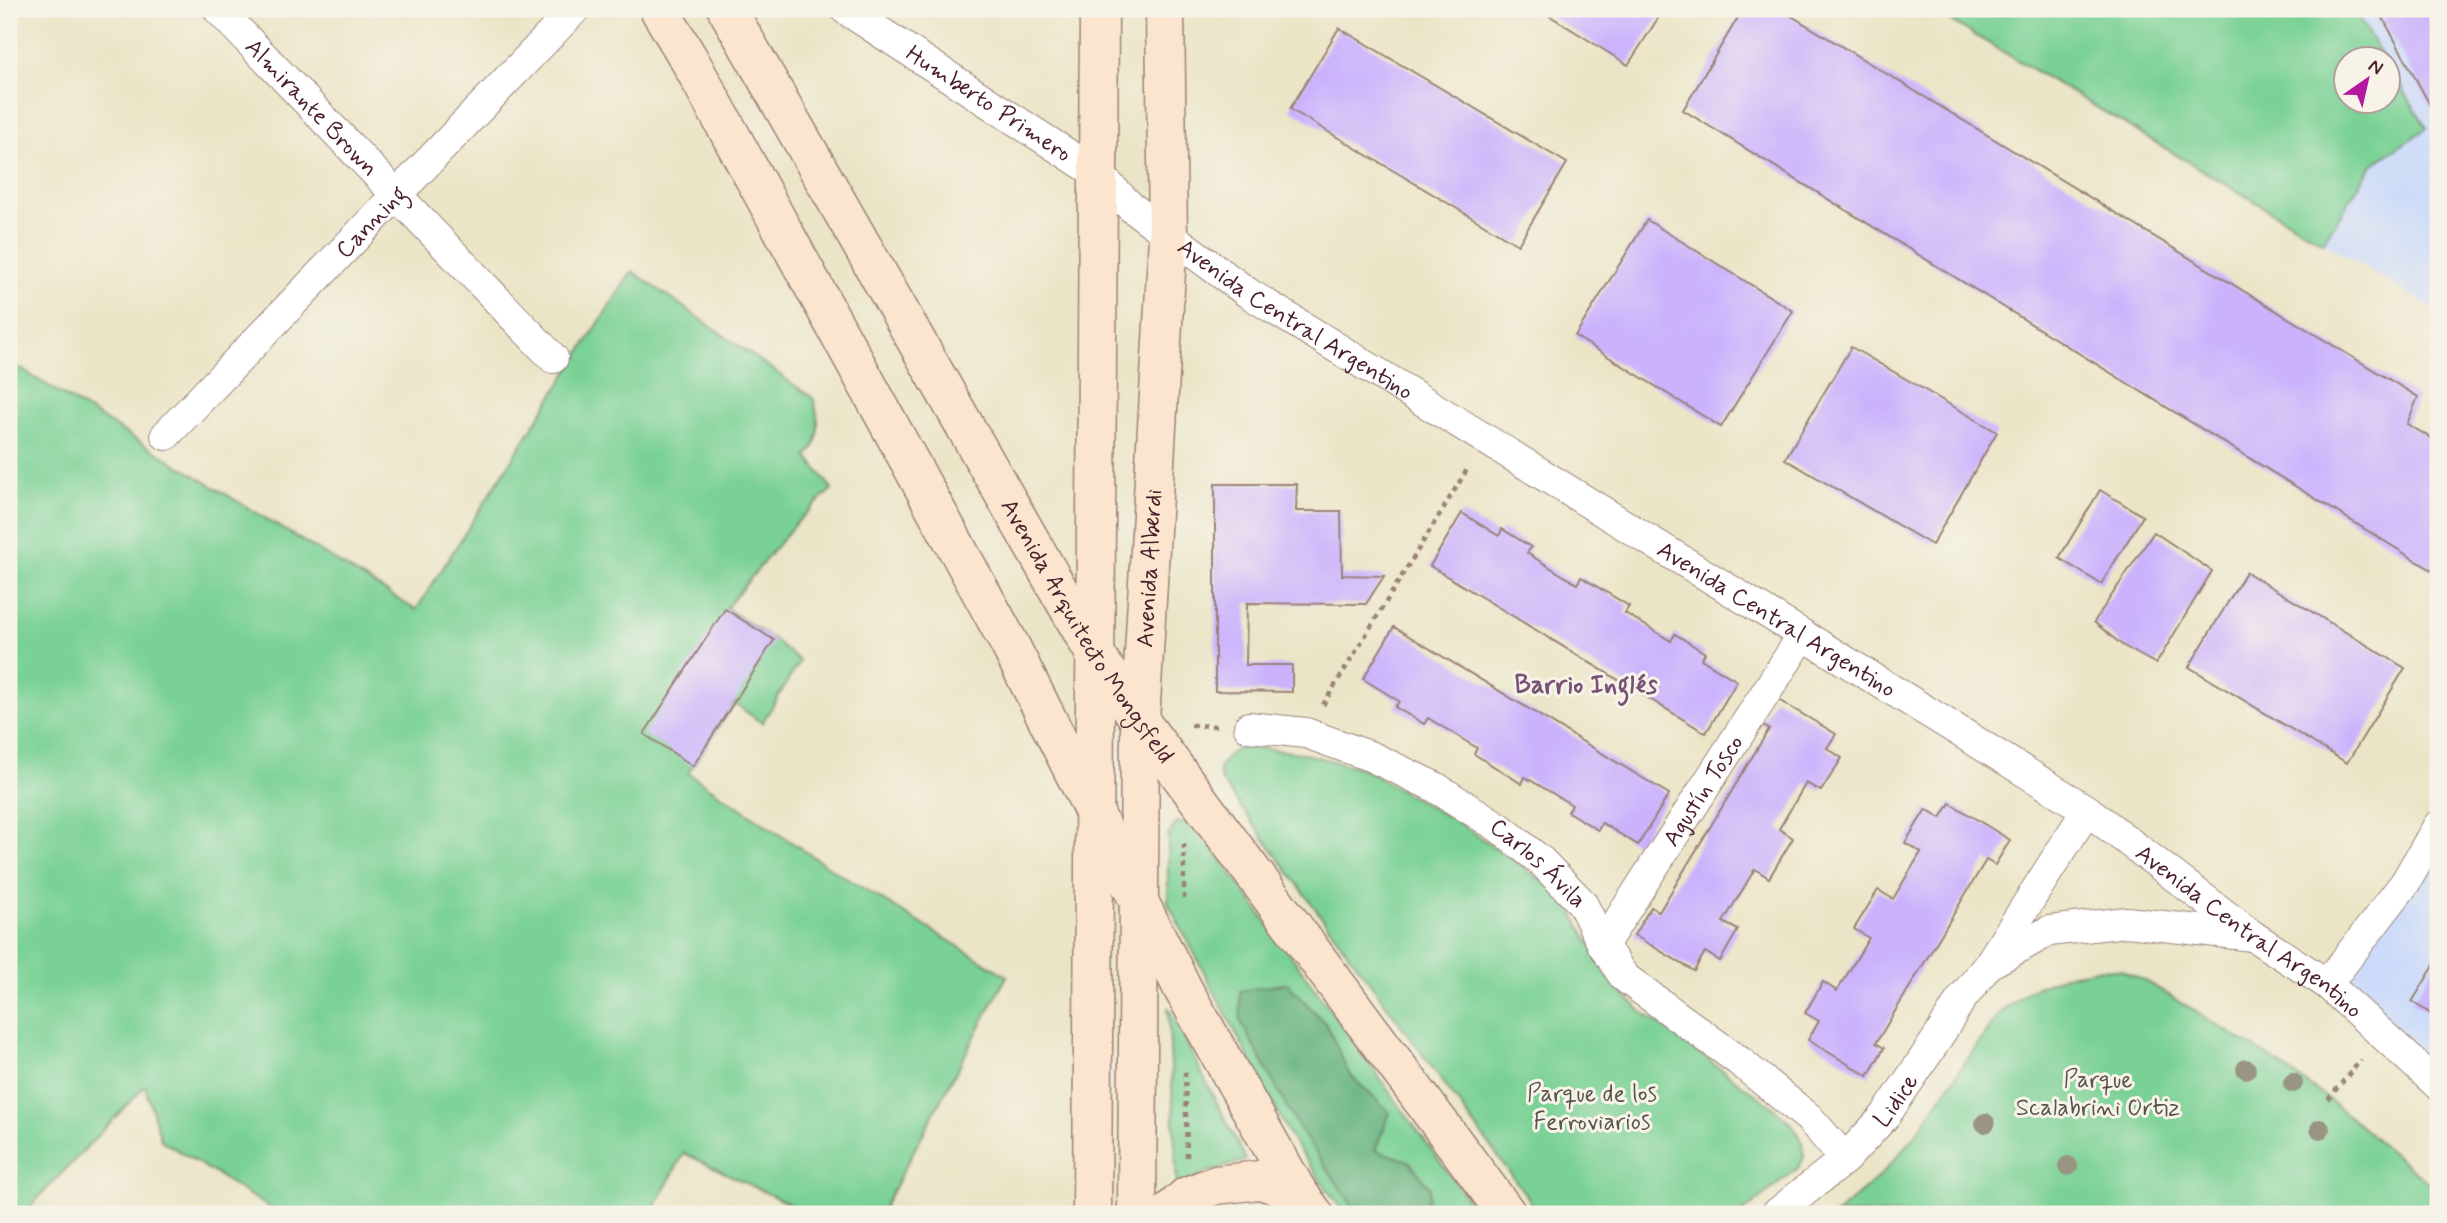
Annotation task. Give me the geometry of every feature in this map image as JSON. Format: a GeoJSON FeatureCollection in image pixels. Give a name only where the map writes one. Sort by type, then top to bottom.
{"type":"FeatureCollection","features":[{"type":"Feature","properties":{"kind":"main road"},"geometry":{"type":"LineString","coordinates":[[659,9],[1010,645],[1184,991],[1305,1203]]}},
{"type":"Feature","properties":{"kind":"main road","name":"Avenida Arquitecto Mongsfeld"},"geometry":{"type":"LineString","coordinates":[[727,9],[1095,654],[1140,721],[1507,1214]]}},
{"type":"Feature","properties":{"kind":"main road","name":"Avenida Alberdi"},"geometry":{"type":"LineString","coordinates":[[1092,1214],[1098,9]]}},
{"type":"Feature","properties":{"kind":"main road","name":"Avenida Alberdi"},"geometry":{"type":"LineString","coordinates":[[1137,1214],[1140,721],[1168,237],[1165,9]]}},
{"type":"Feature","properties":{"kind":"main road"},"geometry":{"type":"LineString","coordinates":[[1167,1214],[1187,1196],[1216,1185],[1260,1180],[1305,1203]]}},
{"type":"Feature","properties":{"kind":"street","name":"Almirante Brown"},"geometry":{"type":"LineString","coordinates":[[218,9],[552,358]]}},
{"type":"Feature","properties":{"kind":"street","name":"Canning"},"geometry":{"type":"LineString","coordinates":[[166,435],[575,9]]}},
{"type":"Feature","properties":{"kind":"street","name":"Humberto Primero"},"geometry":{"type":"LineString","coordinates":[[845,9],[1098,174]]}},
{"type":"Feature","properties":{"kind":"street","name":"Avenida Central Argentino"},"geometry":{"type":"LineString","coordinates":[[1098,174],[1131,207],[1168,237],[1248,293],[2087,810],[2253,936],[2327,984],[2438,1085]]}},
{"type":"Feature","properties":{"kind":"street","name":"Agustín Tosco"},"geometry":{"type":"LineString","coordinates":[[1602,945],[1803,635]]}},
{"type":"Feature","properties":{"kind":"street","name":"Carlos Ávila"},"geometry":{"type":"LineString","coordinates":[[1249,727],[1306,733],[1372,757],[1435,787],[1500,828],[1542,862],[1582,903],[1602,945],[1624,977],[1740,1061],[1809,1118],[1845,1159]]}},
{"type":"Feature","properties":{"kind":"street","name":"Lidice"},"geometry":{"type":"LineString","coordinates":[[1776,1214],[1845,1159],[1885,1116],[1960,1001],[1989,964],[2087,810]]}},
{"type":"Feature","properties":{"kind":"street"},"geometry":{"type":"LineString","coordinates":[[2327,984],[2405,883],[2438,826]]}},
{"type":"Feature","properties":{"kind":"street","name":"Lidice"},"geometry":{"type":"LineString","coordinates":[[1989,964],[2049,931],[2127,922],[2253,936]]}},
{"type":"Feature","properties":{"kind":"path"},"geometry":{"type":"LineString","coordinates":[[1306,733],[1486,440]]}},
{"type":"Feature","properties":{"kind":"path"},"geometry":{"type":"LineString","coordinates":[[1140,721],[1249,727]]}},
{"type":"Feature","properties":{"kind":"path"},"geometry":{"type":"LineString","coordinates":[[1184,830],[1184,911]]}},
{"type":"Feature","properties":{"kind":"path"},"geometry":{"type":"LineString","coordinates":[[2328,1100],[2384,1036]]}},
{"type":"Feature","properties":{"kind":"path"},"geometry":{"type":"LineString","coordinates":[[1185,1069],[1188,1161]]}},
{"type":"Feature","properties":{"kind":"shaded area"},"geometry":{"type":"Polygon","coordinates":[[[1931,9],[2438,9],[2438,311],[1931,9]]]}},
{"type":"Feature","properties":{"kind":"shaded area"},"geometry":{"type":"Polygon","coordinates":[[[2438,826],[2438,1085],[2327,984],[2438,826]]]}},
{"type":"Feature","properties":{"kind":"green space"},"geometry":{"type":"Polygon","coordinates":[[[1931,9],[2353,9],[2376,46],[2332,46],[2332,116],[2402,116],[2402,88],[2427,128],[2372,165],[2323,242],[1931,9]]]}},
{"type":"Feature","properties":{"kind":"green space"},"geometry":{"type":"Polygon","coordinates":[[[632,271],[813,398],[818,436],[807,456],[832,489],[794,525],[726,608],[800,661],[762,723],[734,703],[688,773],[833,870],[1007,976],[880,1214],[810,1214],[684,1153],[651,1214],[280,1214],[161,1140],[145,1086],[23,1214],[9,1214],[9,362],[416,610],[632,271]]]}},
{"type":"Feature","properties":{"kind":"green space","name":"Parque de los Ferroviarios"},"geometry":{"type":"Polygon","coordinates":[[[1250,747],[1301,753],[1364,769],[1465,827],[1551,887],[1569,906],[1613,984],[1642,1012],[1769,1104],[1792,1124],[1802,1141],[1804,1157],[1799,1167],[1741,1214],[1540,1214],[1221,780],[1219,768],[1225,759],[1239,749],[1250,747]]]}},
{"type":"Feature","properties":{"kind":"green space"},"geometry":{"type":"Polygon","coordinates":[[[1177,822],[1190,824],[1202,833],[1478,1214],[1345,1214],[1292,1140],[1168,903],[1168,836],[1177,822]]]}},
{"type":"Feature","properties":{"kind":"green space","name":"Parque Scalabrini Ortiz"},"geometry":{"type":"Polygon","coordinates":[[[2096,969],[2121,970],[2149,983],[2274,1060],[2328,1099],[2438,1191],[2438,1214],[1836,1214],[1882,1174],[1911,1141],[1998,1015],[2028,991],[2064,976],[2096,969]]]}},
{"type":"Feature","properties":{"kind":"green space"},"geometry":{"type":"Polygon","coordinates":[[[1287,983],[1327,1025],[1349,1074],[1390,1113],[1375,1150],[1409,1161],[1430,1188],[1425,1214],[1358,1214],[1295,1122],[1241,1022],[1240,991],[1287,983]]]}},
{"type":"Feature","properties":{"kind":"green space"},"geometry":{"type":"Polygon","coordinates":[[[1168,1007],[1246,1160],[1177,1185],[1168,1007]]]}},
{"type":"Feature","properties":{"kind":"building"},"geometry":{"type":"Polygon","coordinates":[[[1539,9],[1664,9],[1628,65],[1539,9]]]}},
{"type":"Feature","properties":{"kind":"building"},"geometry":{"type":"Polygon","coordinates":[[[1743,9],[1780,9],[2418,397],[2407,424],[2438,442],[2438,574],[1683,110],[1743,9]]]}},
{"type":"Feature","properties":{"kind":"building"},"geometry":{"type":"Polygon","coordinates":[[[2378,9],[2438,9],[2438,120],[2402,53],[2402,46],[2398,46],[2378,9]]]}},
{"type":"Feature","properties":{"kind":"building"},"geometry":{"type":"Polygon","coordinates":[[[1339,28],[1567,163],[1518,245],[1290,109],[1339,28]]]}},
{"type":"Feature","properties":{"kind":"building"},"geometry":{"type":"Polygon","coordinates":[[[1647,220],[1793,311],[1721,427],[1575,336],[1647,220]]]}},
{"type":"Feature","properties":{"kind":"building"},"geometry":{"type":"Polygon","coordinates":[[[1851,347],[1997,432],[1932,545],[1785,459],[1851,347]]]}},
{"type":"Feature","properties":{"kind":"building"},"geometry":{"type":"Polygon","coordinates":[[[1215,484],[1297,484],[1296,511],[1341,511],[1342,575],[1384,576],[1366,604],[1247,603],[1246,665],[1292,665],[1292,692],[1215,691],[1215,484]]]}},
{"type":"Feature","properties":{"kind":"building"},"geometry":{"type":"Polygon","coordinates":[[[2100,490],[2143,516],[2101,584],[2059,558],[2100,490]]]}},
{"type":"Feature","properties":{"kind":"building"},"geometry":{"type":"Polygon","coordinates":[[[1462,513],[1499,536],[1502,529],[1531,547],[1527,553],[1577,584],[1581,577],[1629,606],[1625,613],[1671,641],[1675,634],[1705,653],[1701,659],[1737,681],[1706,733],[1430,566],[1462,513]]]}},
{"type":"Feature","properties":{"kind":"building"},"geometry":{"type":"Polygon","coordinates":[[[2154,532],[2212,571],[2156,664],[2122,645],[2094,622],[2154,532]]]}},
{"type":"Feature","properties":{"kind":"building"},"geometry":{"type":"Polygon","coordinates":[[[2246,572],[2405,668],[2347,763],[2189,667],[2246,572]]]}},
{"type":"Feature","properties":{"kind":"building"},"geometry":{"type":"Polygon","coordinates":[[[725,609],[774,640],[693,766],[644,734],[725,609]]]}},
{"type":"Feature","properties":{"kind":"building"},"geometry":{"type":"Polygon","coordinates":[[[1394,627],[1669,794],[1638,845],[1602,823],[1598,830],[1568,812],[1572,805],[1525,777],[1522,784],[1474,754],[1477,748],[1428,718],[1424,724],[1395,707],[1399,701],[1363,679],[1394,627]]]}},
{"type":"Feature","properties":{"kind":"building"},"geometry":{"type":"Polygon","coordinates":[[[1775,698],[1836,734],[1827,748],[1842,758],[1821,791],[1806,783],[1779,829],[1793,838],[1769,878],[1755,869],[1723,922],[1738,930],[1720,961],[1705,952],[1694,971],[1634,935],[1651,907],[1659,912],[1769,729],[1760,724],[1775,698]]]}},
{"type":"Feature","properties":{"kind":"building"},"geometry":{"type":"Polygon","coordinates":[[[1950,803],[2010,840],[1995,865],[1986,860],[1876,1043],[1884,1048],[1868,1076],[1808,1040],[1819,1021],[1805,1013],[1823,982],[1837,991],[1869,938],[1854,929],[1878,890],[1893,899],[1921,852],[1905,843],[1926,809],[1941,818],[1950,803]]]}},
{"type":"Feature","properties":{"kind":"building"},"geometry":{"type":"Polygon","coordinates":[[[2438,959],[2438,1018],[2412,1002],[2438,959]]]}},
{"type":"Feature","properties":{"kind":"district","name":"Barrio Inglés"},"geometry":{"type":"Point","coordinates":[1586,684]}}]}
